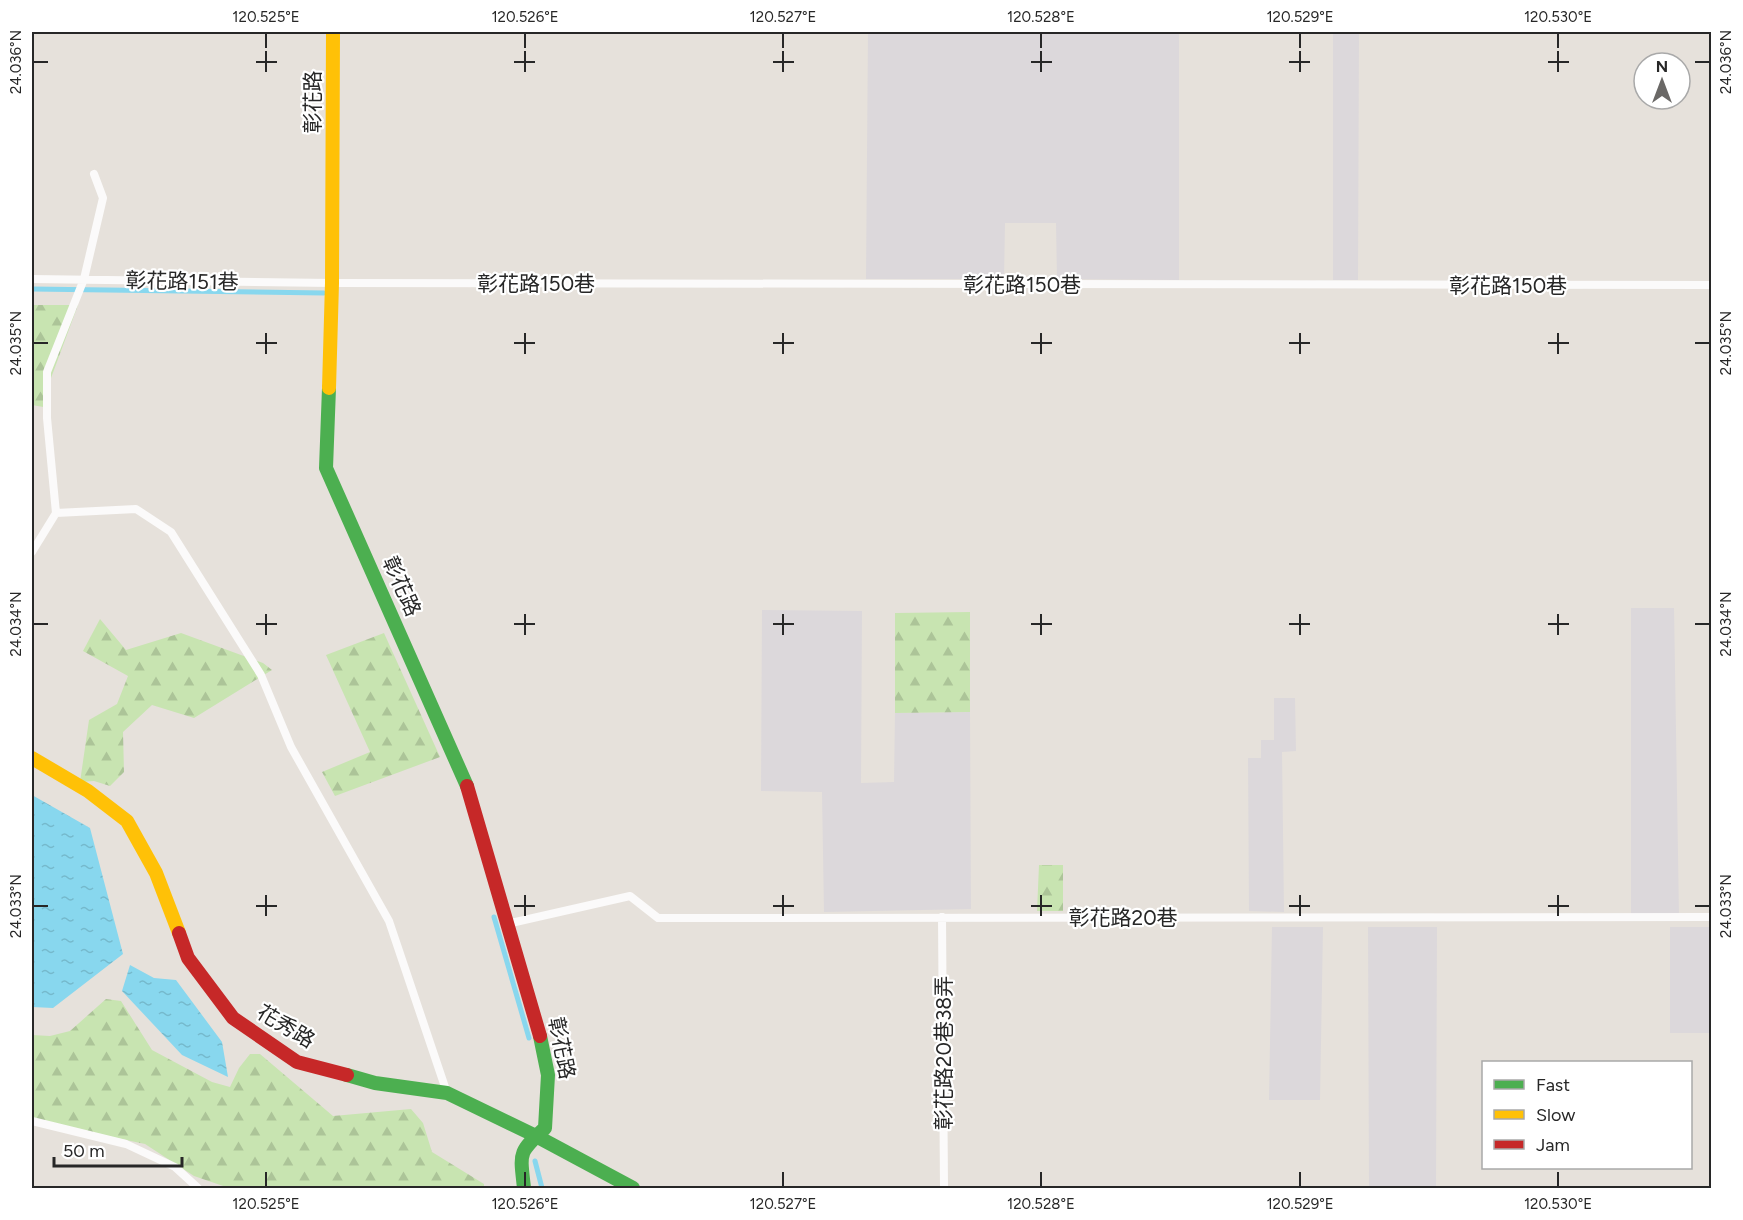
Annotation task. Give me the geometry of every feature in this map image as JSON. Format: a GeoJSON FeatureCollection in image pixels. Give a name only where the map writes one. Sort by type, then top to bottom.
{"type":"FeatureCollection","features":[{"type":"Feature","properties":{"kind":"street","name":"彰花路"},"geometry":{"type":"LineString","coordinates":[[333,32],[332,283],[326,468],[470,792],[547,1062],[549,1092],[545,1128],[524,1148],[521,1161],[524,1188]]}},
{"type":"Feature","properties":{"kind":"street","name":"花秀路"},"geometry":{"type":"LineString","coordinates":[[32,758],[88,791],[127,821],[156,873],[188,958],[233,1018],[297,1062],[375,1083],[447,1094],[536,1136],[633,1188]]}},
{"type":"Feature","properties":{"kind":"lane"},"geometry":{"type":"LineString","coordinates":[[32,552],[56,513],[47,418],[47,372],[84,279],[103,198],[94,174]]}},
{"type":"Feature","properties":{"kind":"lane","name":"彰花路151巷"},"geometry":{"type":"LineString","coordinates":[[32,279],[332,283]]}},
{"type":"Feature","properties":{"kind":"lane","name":"彰花路150巷"},"geometry":{"type":"LineString","coordinates":[[332,283],[1712,285]]}},
{"type":"Feature","properties":{"kind":"lane"},"geometry":{"type":"LineString","coordinates":[[56,513],[136,509],[171,532],[261,675],[291,747],[389,921],[447,1094]]}},
{"type":"Feature","properties":{"kind":"lane","name":"彰花路20巷"},"geometry":{"type":"LineString","coordinates":[[507,924],[630,896],[658,918],[1712,917]]}},
{"type":"Feature","properties":{"kind":"lane","name":"彰花路20巷38弄"},"geometry":{"type":"LineString","coordinates":[[942,917],[944,1188]]}},
{"type":"Feature","properties":{"kind":"lane"},"geometry":{"type":"LineString","coordinates":[[32,1121],[126,1144],[175,1167],[198,1188]]}},
{"type":"Feature","properties":{"kind":"shaded area"},"geometry":{"type":"Polygon","coordinates":[[[868,32],[1179,32],[1179,280],[1057,279],[1056,223],[1005,223],[1004,279],[866,279],[868,32]]]}},
{"type":"Feature","properties":{"kind":"shaded area"},"geometry":{"type":"Polygon","coordinates":[[[1333,32],[1359,32],[1358,280],[1333,280],[1333,32]]]}},
{"type":"Feature","properties":{"kind":"shaded area"},"geometry":{"type":"Polygon","coordinates":[[[1631,608],[1674,608],[1679,916],[1631,915],[1631,608]]]}},
{"type":"Feature","properties":{"kind":"shaded area"},"geometry":{"type":"Polygon","coordinates":[[[762,610],[862,611],[861,783],[894,782],[895,713],[970,712],[971,909],[824,912],[822,792],[761,791],[762,610]]]}},
{"type":"Feature","properties":{"kind":"shaded area"},"geometry":{"type":"Polygon","coordinates":[[[1274,698],[1295,698],[1296,751],[1282,752],[1284,912],[1249,911],[1248,758],[1261,758],[1261,740],[1274,740],[1274,698]]]}},
{"type":"Feature","properties":{"kind":"shaded area"},"geometry":{"type":"Polygon","coordinates":[[[1272,927],[1323,927],[1320,1100],[1269,1100],[1272,927]]]}},
{"type":"Feature","properties":{"kind":"shaded area"},"geometry":{"type":"Polygon","coordinates":[[[1368,927],[1437,927],[1436,1188],[1369,1188],[1368,927]]]}},
{"type":"Feature","properties":{"kind":"shaded area"},"geometry":{"type":"Polygon","coordinates":[[[1670,927],[1711,927],[1711,1033],[1670,1033],[1670,927]]]}},
{"type":"Feature","properties":{"kind":"green space"},"geometry":{"type":"Polygon","coordinates":[[[32,305],[78,305],[51,378],[49,408],[32,405],[32,305]]]}},
{"type":"Feature","properties":{"kind":"green space"},"geometry":{"type":"Polygon","coordinates":[[[970,612],[970,712],[895,713],[895,613],[970,612]]]}},
{"type":"Feature","properties":{"kind":"green space"},"geometry":{"type":"Polygon","coordinates":[[[100,619],[126,650],[181,633],[263,663],[272,670],[194,718],[152,705],[123,732],[124,772],[110,786],[94,781],[80,782],[89,720],[117,704],[128,676],[83,651],[100,619]]]}},
{"type":"Feature","properties":{"kind":"green space"},"geometry":{"type":"Polygon","coordinates":[[[384,633],[440,757],[335,796],[322,772],[370,752],[326,655],[384,633]]]}},
{"type":"Feature","properties":{"kind":"green space"},"geometry":{"type":"Polygon","coordinates":[[[1039,865],[1063,865],[1063,911],[1037,911],[1039,865]]]}},
{"type":"Feature","properties":{"kind":"green space"},"geometry":{"type":"Polygon","coordinates":[[[106,999],[121,1001],[152,1050],[212,1082],[230,1087],[239,1068],[250,1054],[260,1054],[333,1116],[411,1109],[423,1123],[432,1152],[484,1184],[484,1188],[229,1188],[194,1176],[145,1144],[32,1120],[32,1035],[50,1036],[70,1031],[106,999]]]}},
{"type":"Feature","properties":{"kind":"water"},"geometry":{"type":"Polygon","coordinates":[[[32,795],[90,828],[123,954],[53,1008],[32,1007],[32,795]]]}},
{"type":"Feature","properties":{"kind":"water"},"geometry":{"type":"Polygon","coordinates":[[[130,965],[154,978],[176,980],[222,1042],[228,1077],[182,1055],[122,991],[130,965]]]}},
{"type":"Feature","properties":{"kind":"waterway"},"geometry":{"type":"LineString","coordinates":[[32,289],[324,293]]}},
{"type":"Feature","properties":{"kind":"waterway"},"geometry":{"type":"LineString","coordinates":[[494,917],[529,1038]]}},
{"type":"Feature","properties":{"kind":"waterway"},"geometry":{"type":"LineString","coordinates":[[535,1161],[542,1188]]}},
{"type":"Feature","properties":{"kind":"traffic: fast"},"geometry":{"type":"LineString","coordinates":[[329,388],[326,468],[467,786]]}},
{"type":"Feature","properties":{"kind":"traffic: fast"},"geometry":{"type":"LineString","coordinates":[[524,1188],[522,1160],[525,1148],[545,1128],[548,1075],[540,1036]]}},
{"type":"Feature","properties":{"kind":"traffic: fast"},"geometry":{"type":"LineString","coordinates":[[347,1075],[375,1083],[447,1093],[536,1136],[633,1188]]}},
{"type":"Feature","properties":{"kind":"traffic: slow"},"geometry":{"type":"LineString","coordinates":[[329,388],[332,283],[333,32]]}},
{"type":"Feature","properties":{"kind":"traffic: slow"},"geometry":{"type":"LineString","coordinates":[[32,758],[88,791],[127,821],[156,873],[179,933]]}},
{"type":"Feature","properties":{"kind":"traffic: jam"},"geometry":{"type":"LineString","coordinates":[[467,786],[540,1036]]}},
{"type":"Feature","properties":{"kind":"traffic: jam"},"geometry":{"type":"LineString","coordinates":[[179,933],[188,958],[233,1018],[297,1062],[347,1075]]}}]}
